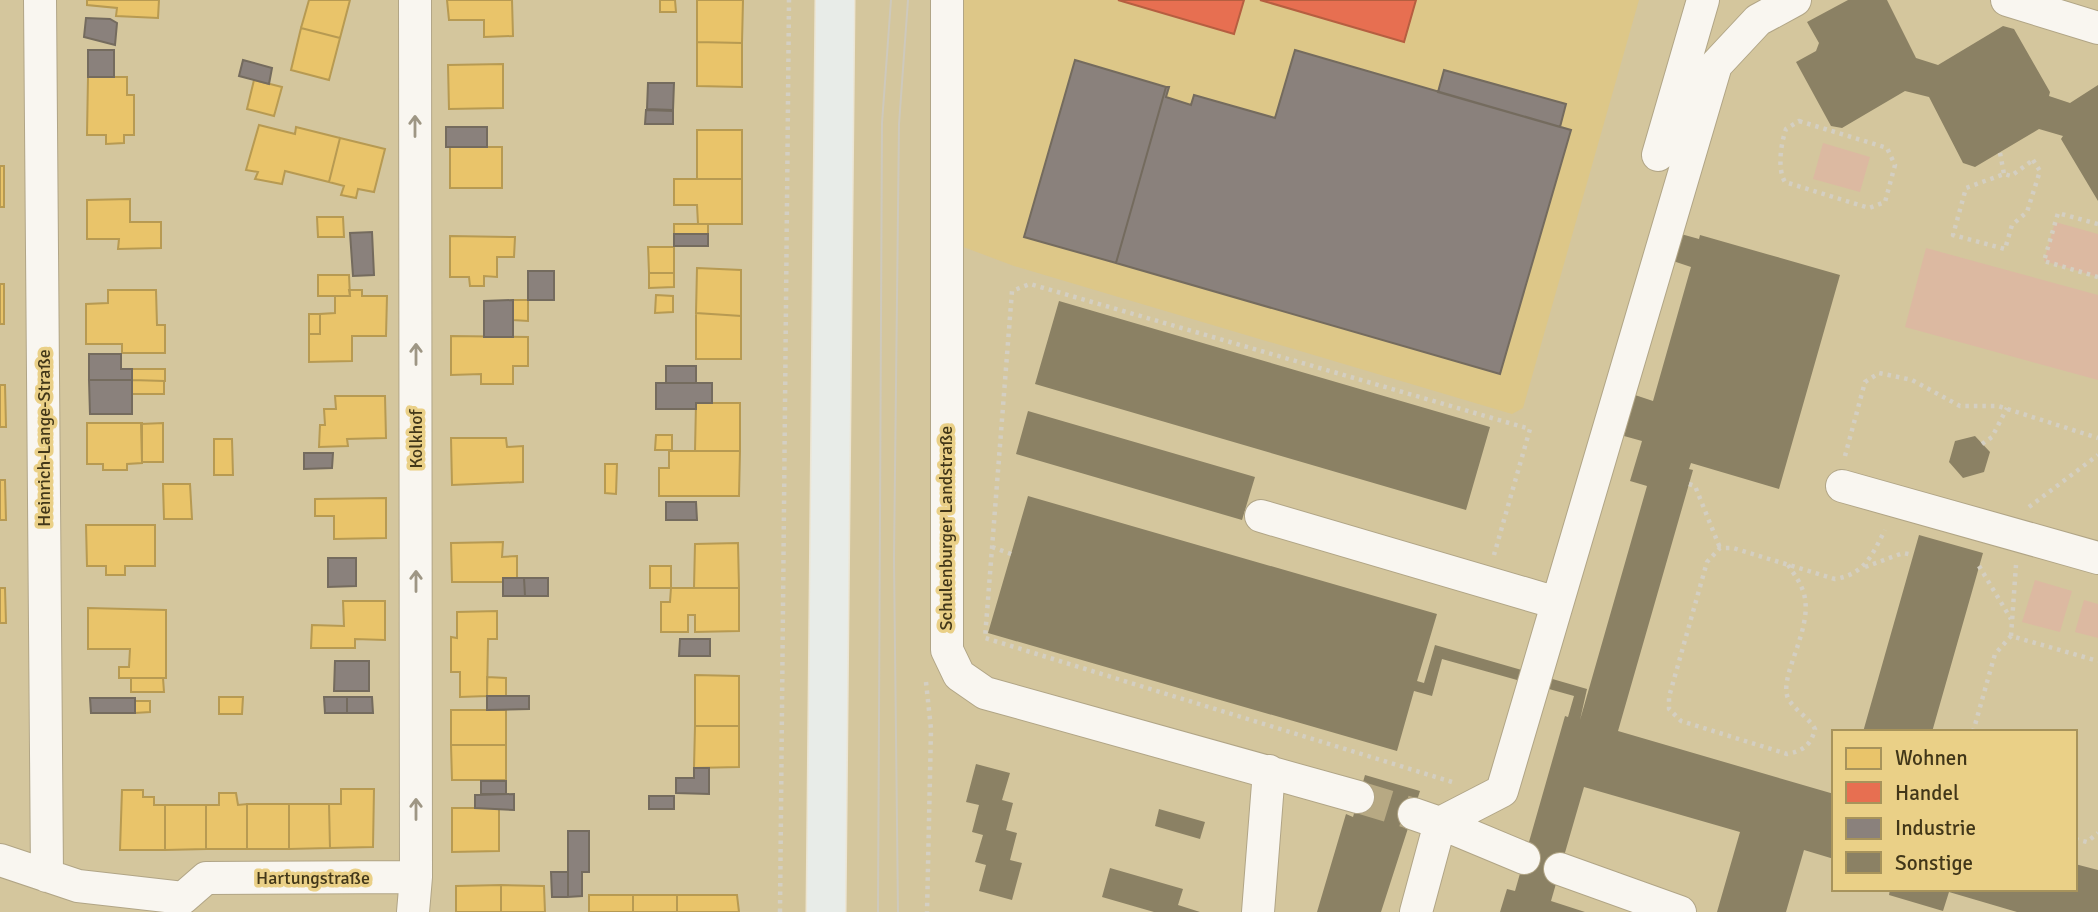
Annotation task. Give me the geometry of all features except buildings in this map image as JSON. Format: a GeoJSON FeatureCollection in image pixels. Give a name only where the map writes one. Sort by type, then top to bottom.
{"type":"FeatureCollection","features":[{"type":"Feature","properties":{"kind":"main road"},"geometry":{"type":"LineString","coordinates":[[826,912],[835,0]]}},
{"type":"Feature","properties":{"kind":"street","name":"Heinrich-Lange-Straße"},"geometry":{"type":"LineString","coordinates":[[40,0],[47,876]]}},
{"type":"Feature","properties":{"kind":"street","name":"Kolkhof"},"geometry":{"type":"LineString","coordinates":[[415,0],[416,877]]}},
{"type":"Feature","properties":{"kind":"street","name":"Schulenburger Landstraße"},"geometry":{"type":"LineString","coordinates":[[947,0],[947,650],[960,675],[985,692],[1359,797]]}},
{"type":"Feature","properties":{"kind":"street"},"geometry":{"type":"LineString","coordinates":[[1658,155],[1703,0]]}},
{"type":"Feature","properties":{"kind":"street"},"geometry":{"type":"LineString","coordinates":[[1427,819],[1502,792],[1716,65],[1758,20],[1795,0]]}},
{"type":"Feature","properties":{"kind":"street"},"geometry":{"type":"LineString","coordinates":[[2007,0],[2098,28]]}},
{"type":"Feature","properties":{"kind":"street"},"geometry":{"type":"LineString","coordinates":[[1842,486],[2098,558]]}},
{"type":"Feature","properties":{"kind":"street"},"geometry":{"type":"LineString","coordinates":[[1261,516],[1557,603]]}},
{"type":"Feature","properties":{"kind":"street"},"geometry":{"type":"LineString","coordinates":[[1258,912],[1269,771]]}},
{"type":"Feature","properties":{"kind":"street"},"geometry":{"type":"LineString","coordinates":[[1427,819],[1524,859]]}},
{"type":"Feature","properties":{"kind":"street"},"geometry":{"type":"LineString","coordinates":[[1416,912],[1427,819]]}},
{"type":"Feature","properties":{"kind":"street","name":"Hartungstraße"},"geometry":{"type":"LineString","coordinates":[[0,860],[47,876],[77,899],[194,896],[416,877]]}},
{"type":"Feature","properties":{"kind":"street"},"geometry":{"type":"LineString","coordinates":[[1560,869],[1679,912]]}},
{"type":"Feature","properties":{"kind":"street"},"geometry":{"type":"LineString","coordinates":[[413,912],[416,877]]}},
{"type":"Feature","properties":{"kind":"path"},"geometry":{"type":"LineString","coordinates":[[780,912],[789,0]]}},
{"type":"Feature","properties":{"kind":"path"},"geometry":{"type":"LineString","coordinates":[[1800,121],[1887,149],[1894,157],[1895,165],[1885,202],[1878,206],[1869,208],[1788,184],[1781,177],[1782,140],[1786,129],[1793,122],[1800,121]]}},
{"type":"Feature","properties":{"kind":"path"},"geometry":{"type":"LineString","coordinates":[[2000,153],[2004,174]]}},
{"type":"Feature","properties":{"kind":"path"},"geometry":{"type":"LineString","coordinates":[[2033,160],[2040,171],[2026,212],[2012,225],[2005,249],[1953,234],[1966,188],[2004,174],[2011,176],[2033,160]]}},
{"type":"Feature","properties":{"kind":"path"},"geometry":{"type":"LineString","coordinates":[[2098,224],[2058,213],[2044,261],[2098,277]]}},
{"type":"Feature","properties":{"kind":"path"},"geometry":{"type":"LineString","coordinates":[[1427,819],[1453,780],[985,638],[1012,291],[1030,284],[1530,429],[1486,583]]}},
{"type":"Feature","properties":{"kind":"path"},"geometry":{"type":"LineString","coordinates":[[1842,486],[1842,465],[1865,382],[1879,373],[1912,380],[1960,406],[2007,408],[2098,438]]}},
{"type":"Feature","properties":{"kind":"path"},"geometry":{"type":"LineString","coordinates":[[1982,444],[1992,437],[2007,408]]}},
{"type":"Feature","properties":{"kind":"path"},"geometry":{"type":"LineString","coordinates":[[1999,530],[2098,455]]}},
{"type":"Feature","properties":{"kind":"path"},"geometry":{"type":"LineString","coordinates":[[1689,484],[1695,486],[1720,548]]}},
{"type":"Feature","properties":{"kind":"path"},"geometry":{"type":"LineString","coordinates":[[1865,566],[1887,526]]}},
{"type":"Feature","properties":{"kind":"path"},"geometry":{"type":"LineString","coordinates":[[992,547],[1011,554]]}},
{"type":"Feature","properties":{"kind":"path"},"geometry":{"type":"LineString","coordinates":[[1788,565],[1800,583],[1807,612],[1799,650],[1785,681],[1789,700],[1815,729],[1813,739],[1804,749],[1787,754],[1691,726],[1669,709],[1669,697],[1707,562],[1720,548],[1733,548],[1835,579],[1850,576],[1865,566],[1903,553],[1913,555]]}},
{"type":"Feature","properties":{"kind":"path"},"geometry":{"type":"LineString","coordinates":[[1974,730],[1995,654],[2011,636],[2016,563]]}},
{"type":"Feature","properties":{"kind":"path"},"geometry":{"type":"LineString","coordinates":[[1979,566],[2012,621]]}},
{"type":"Feature","properties":{"kind":"path"},"geometry":{"type":"LineString","coordinates":[[2011,636],[2098,661]]}},
{"type":"Feature","properties":{"kind":"path"},"geometry":{"type":"LineString","coordinates":[[927,912],[930,729],[925,678],[985,692]]}},
{"type":"Feature","properties":{"kind":"path"},"geometry":{"type":"LineString","coordinates":[[2077,840],[2087,842],[2098,833]]}},
{"type":"Feature","properties":{"kind":"shaded area"},"geometry":{"type":"Polygon","coordinates":[[[960,0],[1639,0],[1523,408],[1512,414],[1014,266],[958,245],[960,0]]]}},
{"type":"Feature","properties":{"kind":"shaded area"},"geometry":{"type":"Polygon","coordinates":[[[1823,143],[1870,157],[1860,192],[1813,179],[1823,143]]]}},
{"type":"Feature","properties":{"kind":"shaded area"},"geometry":{"type":"Polygon","coordinates":[[[2055,222],[2098,234],[2098,277],[2044,261],[2055,222]]]}},
{"type":"Feature","properties":{"kind":"shaded area"},"geometry":{"type":"Polygon","coordinates":[[[1926,248],[2098,295],[2098,380],[1905,327],[1926,248]]]}},
{"type":"Feature","properties":{"kind":"shaded area"},"geometry":{"type":"Polygon","coordinates":[[[2035,580],[2072,591],[2060,632],[2022,622],[2035,580]]]}},
{"type":"Feature","properties":{"kind":"shaded area"},"geometry":{"type":"Polygon","coordinates":[[[2084,600],[2098,604],[2098,638],[2075,632],[2084,600]]]}},
{"type":"Feature","properties":{"kind":"tunnel"},"geometry":{"type":"LineString","coordinates":[[1358,797],[1414,814]]}},
{"type":"Feature","properties":{"kind":"tram line"},"geometry":{"type":"LineString","coordinates":[[878,912],[882,123],[891,0]]}},
{"type":"Feature","properties":{"kind":"tram line"},"geometry":{"type":"LineString","coordinates":[[898,912],[894,559],[899,124],[908,0]]}}]}
